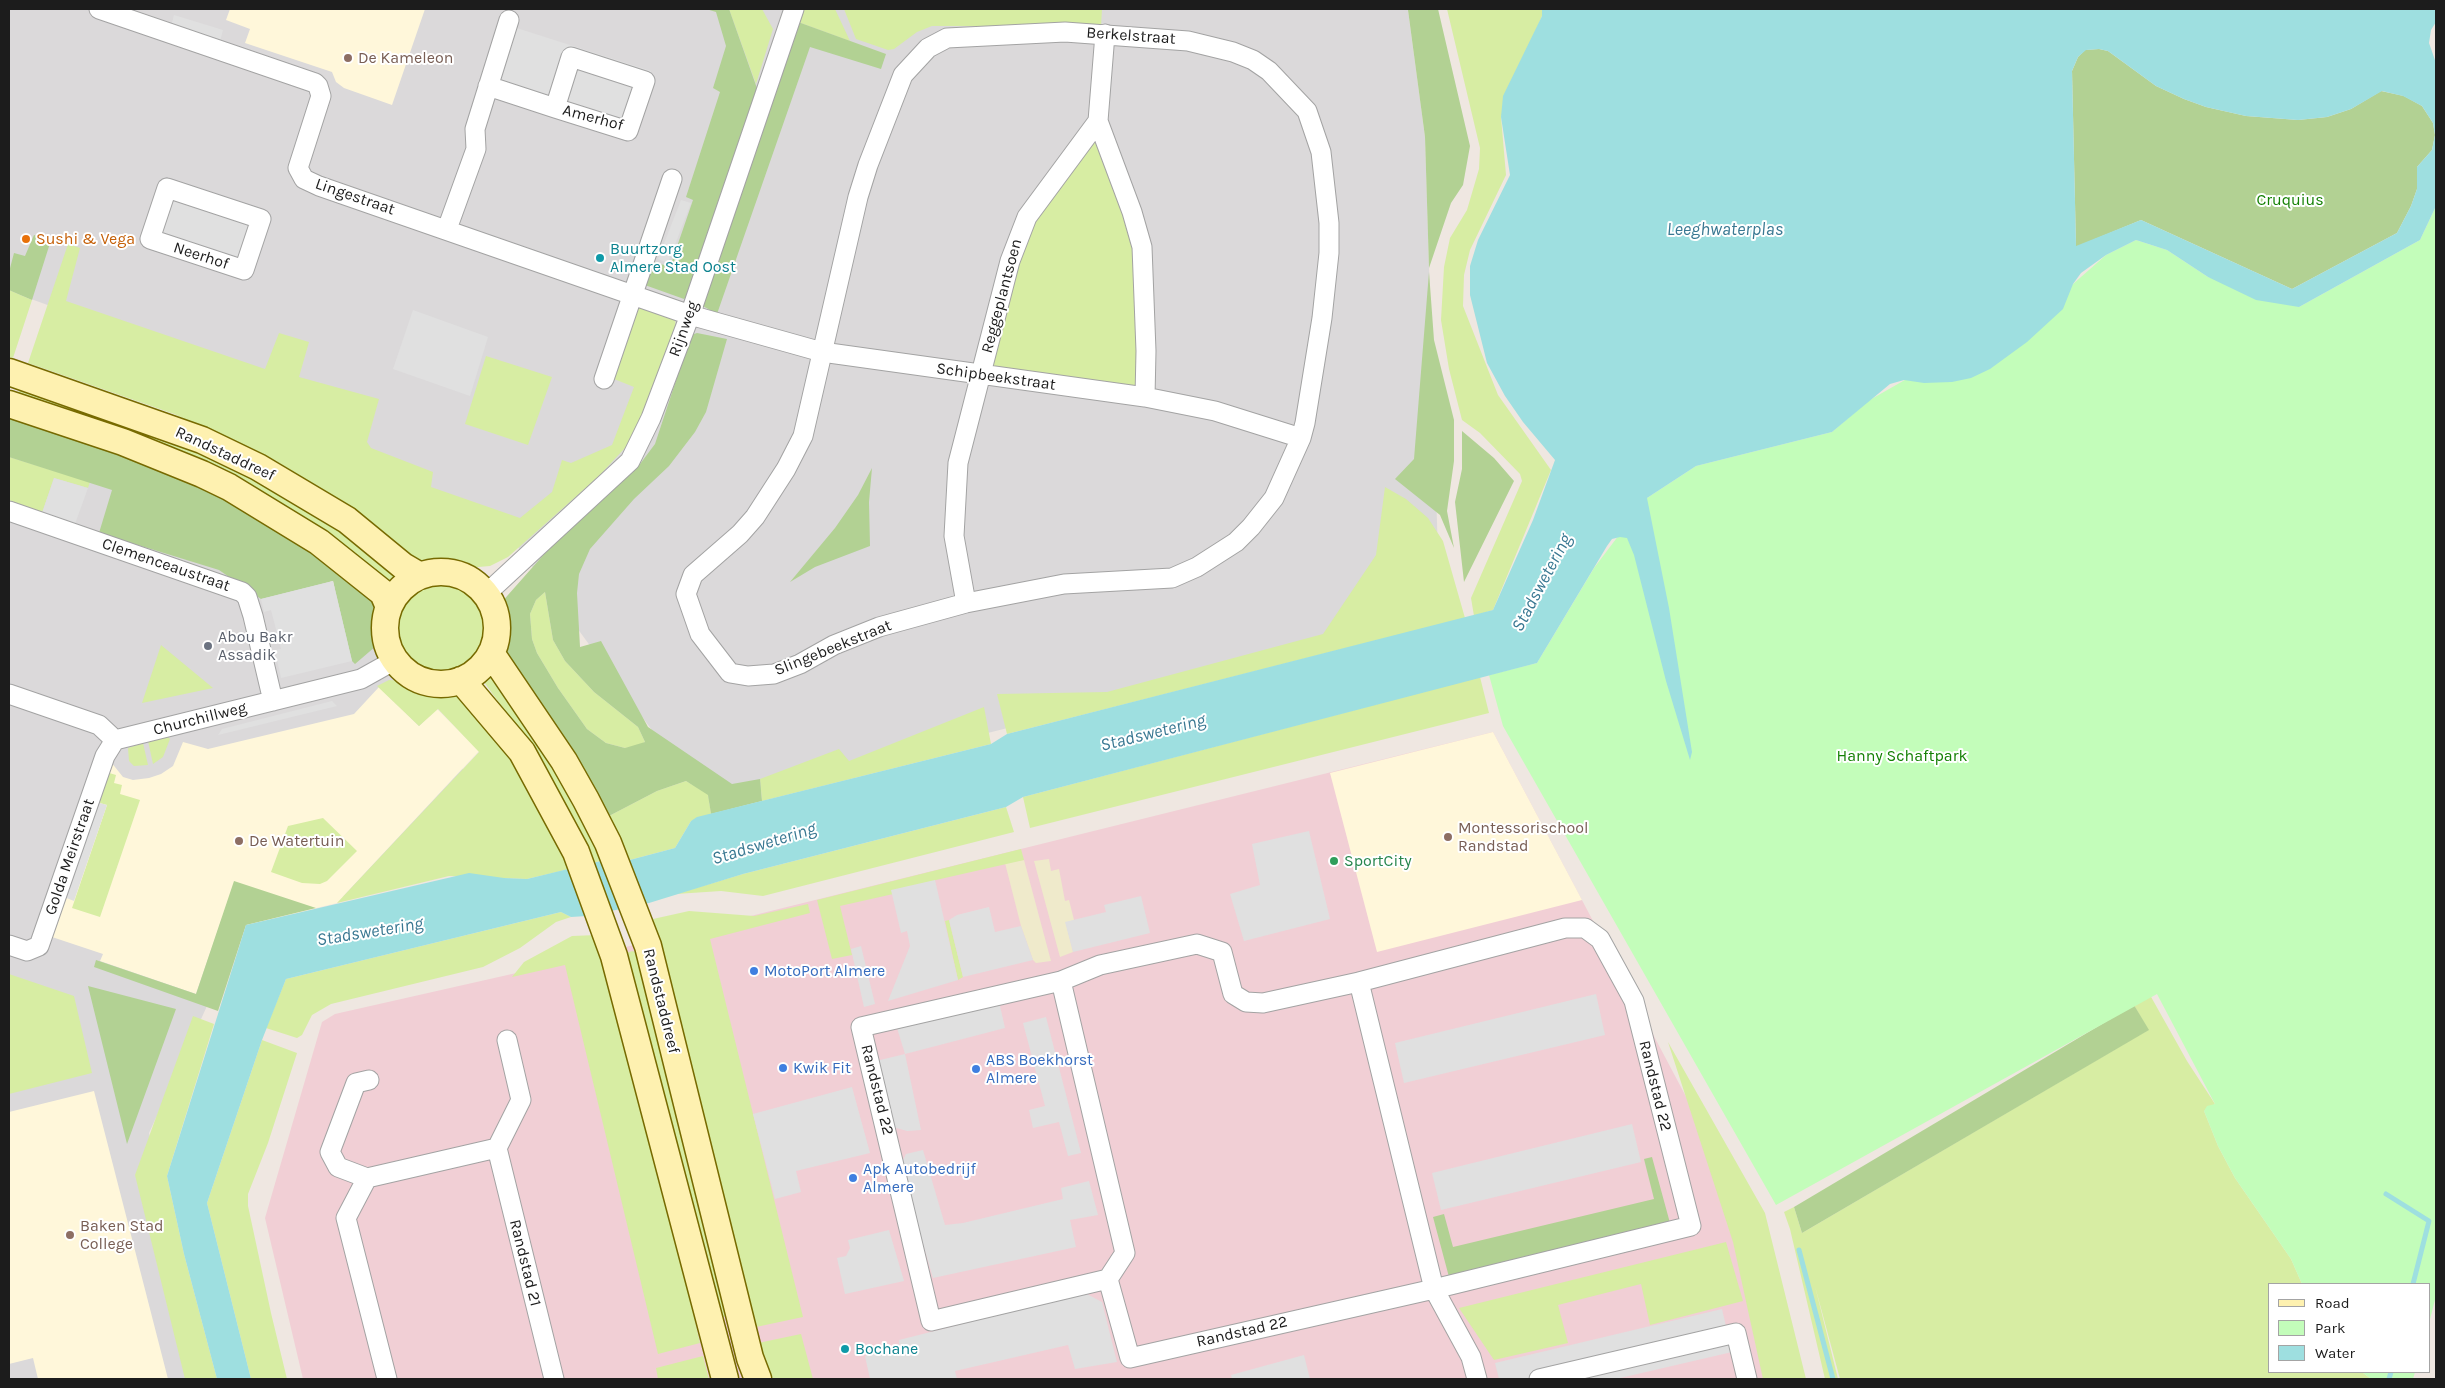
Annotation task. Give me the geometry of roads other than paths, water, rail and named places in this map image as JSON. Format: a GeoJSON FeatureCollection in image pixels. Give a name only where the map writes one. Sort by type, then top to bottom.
{"type":"FeatureCollection","features":[{"type":"Feature","properties":{"kind":"main road","name":"Randstaddreef"},"geometry":{"type":"LineString","coordinates":[[9,372],[202,440],[258,467],[347,520],[403,566],[420,576]]}},
{"type":"Feature","properties":{"kind":"main road","name":"Randstaddreef"},"geometry":{"type":"LineString","coordinates":[[9,404],[123,442],[230,487],[319,542],[383,593],[389,607]]}},
{"type":"Feature","properties":{"kind":"main road"},"geometry":{"type":"LineString","coordinates":[[438,572],[456,574],[472,582],[486,594],[493,608],[497,623],[496,638],[491,653],[484,664],[461,680],[443,684],[425,682],[408,673],[395,660],[387,643],[385,625],[389,607],[402,589],[420,576],[438,572]]}},
{"type":"Feature","properties":{"kind":"main road","name":"Randstaddreef"},"geometry":{"type":"LineString","coordinates":[[491,653],[564,761],[608,843],[648,946],[754,1369]]}},
{"type":"Feature","properties":{"kind":"main road","name":"Randstaddreef"},"geometry":{"type":"LineString","coordinates":[[461,680],[522,752],[576,852],[614,956],[723,1372]]}},
{"type":"Feature","properties":{"kind":"street","name":"Lingestraat"},"geometry":{"type":"LineString","coordinates":[[99,9],[315,83],[318,86],[320,96],[298,168],[304,178],[319,186],[690,315]]}},
{"type":"Feature","properties":{"kind":"street","name":"Rijnweg"},"geometry":{"type":"LineString","coordinates":[[486,594],[630,461],[651,418],[690,315],[794,9]]}},
{"type":"Feature","properties":{"kind":"street"},"geometry":{"type":"LineString","coordinates":[[447,230],[476,149],[475,129],[508,20]]}},
{"type":"Feature","properties":{"kind":"street","name":"Berkelstraat"},"geometry":{"type":"LineString","coordinates":[[822,352],[858,197],[868,165],[903,75],[911,64],[928,48],[947,38],[1034,32],[1105,34],[1188,41],[1233,52],[1253,60],[1269,71],[1307,111],[1321,152],[1329,253],[1322,318],[1301,438]]}},
{"type":"Feature","properties":{"kind":"street"},"geometry":{"type":"LineString","coordinates":[[1105,34],[1098,121],[1132,212],[1142,247],[1146,342],[1145,397]]}},
{"type":"Feature","properties":{"kind":"street","name":"Amerhof"},"geometry":{"type":"LineString","coordinates":[[488,86],[555,108],[628,131],[645,81],[571,57],[555,108]]}},
{"type":"Feature","properties":{"kind":"street","name":"Reggeplantsoen"},"geometry":{"type":"LineString","coordinates":[[966,604],[954,536],[954,502],[958,463],[1010,262],[1021,229],[1056,176],[1098,121]]}},
{"type":"Feature","properties":{"kind":"street"},"geometry":{"type":"LineString","coordinates":[[604,379],[631,294],[672,179]]}},
{"type":"Feature","properties":{"kind":"street","name":"Neerhof"},"geometry":{"type":"LineString","coordinates":[[167,188],[261,218],[244,270],[150,239],[167,188]]}},
{"type":"Feature","properties":{"kind":"street","name":"Schipbeekstraat"},"geometry":{"type":"LineString","coordinates":[[690,315],[822,352],[1145,397],[1215,412],[1301,438]]}},
{"type":"Feature","properties":{"kind":"street","name":"Slingebeekstraat"},"geometry":{"type":"LineString","coordinates":[[822,352],[803,436],[786,469],[755,517],[740,534],[693,575],[686,594],[700,634],[730,673],[748,676],[774,674],[879,627],[966,604],[1064,584],[1172,578],[1197,567],[1236,542],[1264,512],[1274,498],[1301,438]]}},
{"type":"Feature","properties":{"kind":"street","name":"Clemenceaustraat"},"geometry":{"type":"LineString","coordinates":[[9,511],[242,592],[247,597],[253,616],[273,701]]}},
{"type":"Feature","properties":{"kind":"street","name":"Churchillweg"},"geometry":{"type":"LineString","coordinates":[[115,740],[361,679],[395,660]]}},
{"type":"Feature","properties":{"kind":"street"},"geometry":{"type":"LineString","coordinates":[[9,694],[99,725],[115,740]]}},
{"type":"Feature","properties":{"kind":"street","name":"Golda Meirstraat"},"geometry":{"type":"LineString","coordinates":[[9,945],[27,951],[39,946],[105,756],[115,740]]}},
{"type":"Feature","properties":{"kind":"street","name":"Randstad 22"},"geometry":{"type":"LineString","coordinates":[[1565,928],[1585,928],[1600,940],[1634,1000],[1691,1226],[1434,1289],[1130,1358],[1108,1279],[931,1321],[861,1027],[1061,981],[1100,964],[1197,944],[1222,952],[1233,994],[1246,1002],[1263,1003],[1359,982],[1565,928]]}},
{"type":"Feature","properties":{"kind":"street"},"geometry":{"type":"LineString","coordinates":[[1061,981],[1125,1253],[1108,1279]]}},
{"type":"Feature","properties":{"kind":"street"},"geometry":{"type":"LineString","coordinates":[[1359,982],[1434,1289],[1471,1357],[1477,1379]]}},
{"type":"Feature","properties":{"kind":"street"},"geometry":{"type":"LineString","coordinates":[[369,1080],[356,1083],[330,1152],[338,1167],[366,1178],[497,1148],[521,1100],[508,1040]]}},
{"type":"Feature","properties":{"kind":"street","name":"Randstad 21"},"geometry":{"type":"LineString","coordinates":[[497,1148],[554,1379]]}},
{"type":"Feature","properties":{"kind":"street"},"geometry":{"type":"LineString","coordinates":[[366,1178],[346,1218],[386,1379]]}},
{"type":"Feature","properties":{"kind":"street"},"geometry":{"type":"LineString","coordinates":[[1539,1379],[1736,1333],[1747,1379]]}},
{"type":"Feature","properties":{"kind":"water","name":"Leeghwaterplas"},"geometry":{"type":"Polygon","coordinates":[[[1542,9],[2436,9],[2436,22],[2431,30],[2429,43],[2436,63],[2436,206],[2420,240],[2299,307],[2256,300],[2208,277],[2167,250],[2136,240],[2106,255],[2081,273],[2073,284],[2063,309],[2027,342],[1990,369],[1971,378],[1952,382],[1924,383],[1904,380],[1890,384],[1832,432],[1696,466],[1647,498],[1669,608],[1692,752],[1690,760],[1666,681],[1634,555],[1627,538],[1620,537],[1612,539],[1607,546],[1537,663],[1023,797],[1006,807],[743,874],[649,903],[587,916],[571,917],[561,912],[286,979],[262,1040],[207,1203],[251,1379],[217,1379],[184,1254],[167,1176],[246,925],[469,873],[527,879],[605,860],[626,861],[675,848],[691,821],[697,817],[991,744],[1007,734],[1493,610],[1533,520],[1555,460],[1523,422],[1505,396],[1487,363],[1470,295],[1470,266],[1478,240],[1510,175],[1501,117],[1503,96],[1542,16],[1542,9]],[[2099,49],[2086,50],[2078,57],[2072,71],[2076,246],[2141,220],[2292,289],[2397,233],[2411,206],[2417,189],[2417,167],[2432,150],[2435,135],[2433,123],[2422,106],[2403,96],[2382,91],[2351,109],[2327,117],[2298,120],[2246,116],[2206,107],[2156,86],[2108,51],[2099,49]]]}},
{"type":"Feature","properties":{"kind":"waterway"},"geometry":{"type":"LineString","coordinates":[[2386,1194],[2429,1221],[2413,1283]]}},
{"type":"Feature","properties":{"kind":"waterway"},"geometry":{"type":"LineString","coordinates":[[1799,1250],[1833,1379]]}},
{"type":"Feature","properties":{"kind":"waterway"},"geometry":{"type":"LineString","coordinates":[[2389,1379],[2391,1373]]}},
{"type":"Feature","properties":{"kind":"place","name":"De Kameleon"},"geometry":{"type":"Point","coordinates":[348,58]}},
{"type":"Feature","properties":{"kind":"place","name":"Sushi & Vega"},"geometry":{"type":"Point","coordinates":[26,239]}},
{"type":"Feature","properties":{"kind":"place","name":"Buurtzorg Almere Stad Oost"},"geometry":{"type":"Point","coordinates":[600,258]}},
{"type":"Feature","properties":{"kind":"place","name":"Abou Bakr Assadik"},"geometry":{"type":"Point","coordinates":[208,646]}},
{"type":"Feature","properties":{"kind":"place","name":"Montessorischool Randstad"},"geometry":{"type":"Point","coordinates":[1448,837]}},
{"type":"Feature","properties":{"kind":"place","name":"De Watertuin"},"geometry":{"type":"Point","coordinates":[239,841]}},
{"type":"Feature","properties":{"kind":"place","name":"SportCity"},"geometry":{"type":"Point","coordinates":[1334,861]}},
{"type":"Feature","properties":{"kind":"place","name":"MotoPort Almere"},"geometry":{"type":"Point","coordinates":[754,971]}},
{"type":"Feature","properties":{"kind":"place","name":"Kwik Fit"},"geometry":{"type":"Point","coordinates":[783,1068]}},
{"type":"Feature","properties":{"kind":"place","name":"ABS Boekhorst Almere"},"geometry":{"type":"Point","coordinates":[976,1069]}},
{"type":"Feature","properties":{"kind":"place","name":"Apk Autobedrijf Almere"},"geometry":{"type":"Point","coordinates":[853,1178]}},
{"type":"Feature","properties":{"kind":"place","name":"Baken Stad College"},"geometry":{"type":"Point","coordinates":[70,1235]}},
{"type":"Feature","properties":{"kind":"place","name":"Bochane"},"geometry":{"type":"Point","coordinates":[845,1349]}},
{"type":"Feature","properties":{"kind":"park label","name":"Cruquius"},"geometry":{"type":"Point","coordinates":[2290,200]}},
{"type":"Feature","properties":{"kind":"park label","name":"Hanny Schaftpark"},"geometry":{"type":"Point","coordinates":[1902,756]}},
{"type":"Feature","properties":{"kind":"water label","name":"Stadswetering"},"geometry":{"type":"Point","coordinates":[1542,583]}},
{"type":"Feature","properties":{"kind":"water label","name":"Stadswetering"},"geometry":{"type":"Point","coordinates":[1153,733]}},
{"type":"Feature","properties":{"kind":"water label","name":"Stadswetering"},"geometry":{"type":"Point","coordinates":[764,844]}},
{"type":"Feature","properties":{"kind":"water label","name":"Stadswetering"},"geometry":{"type":"Point","coordinates":[370,932]}}]}
